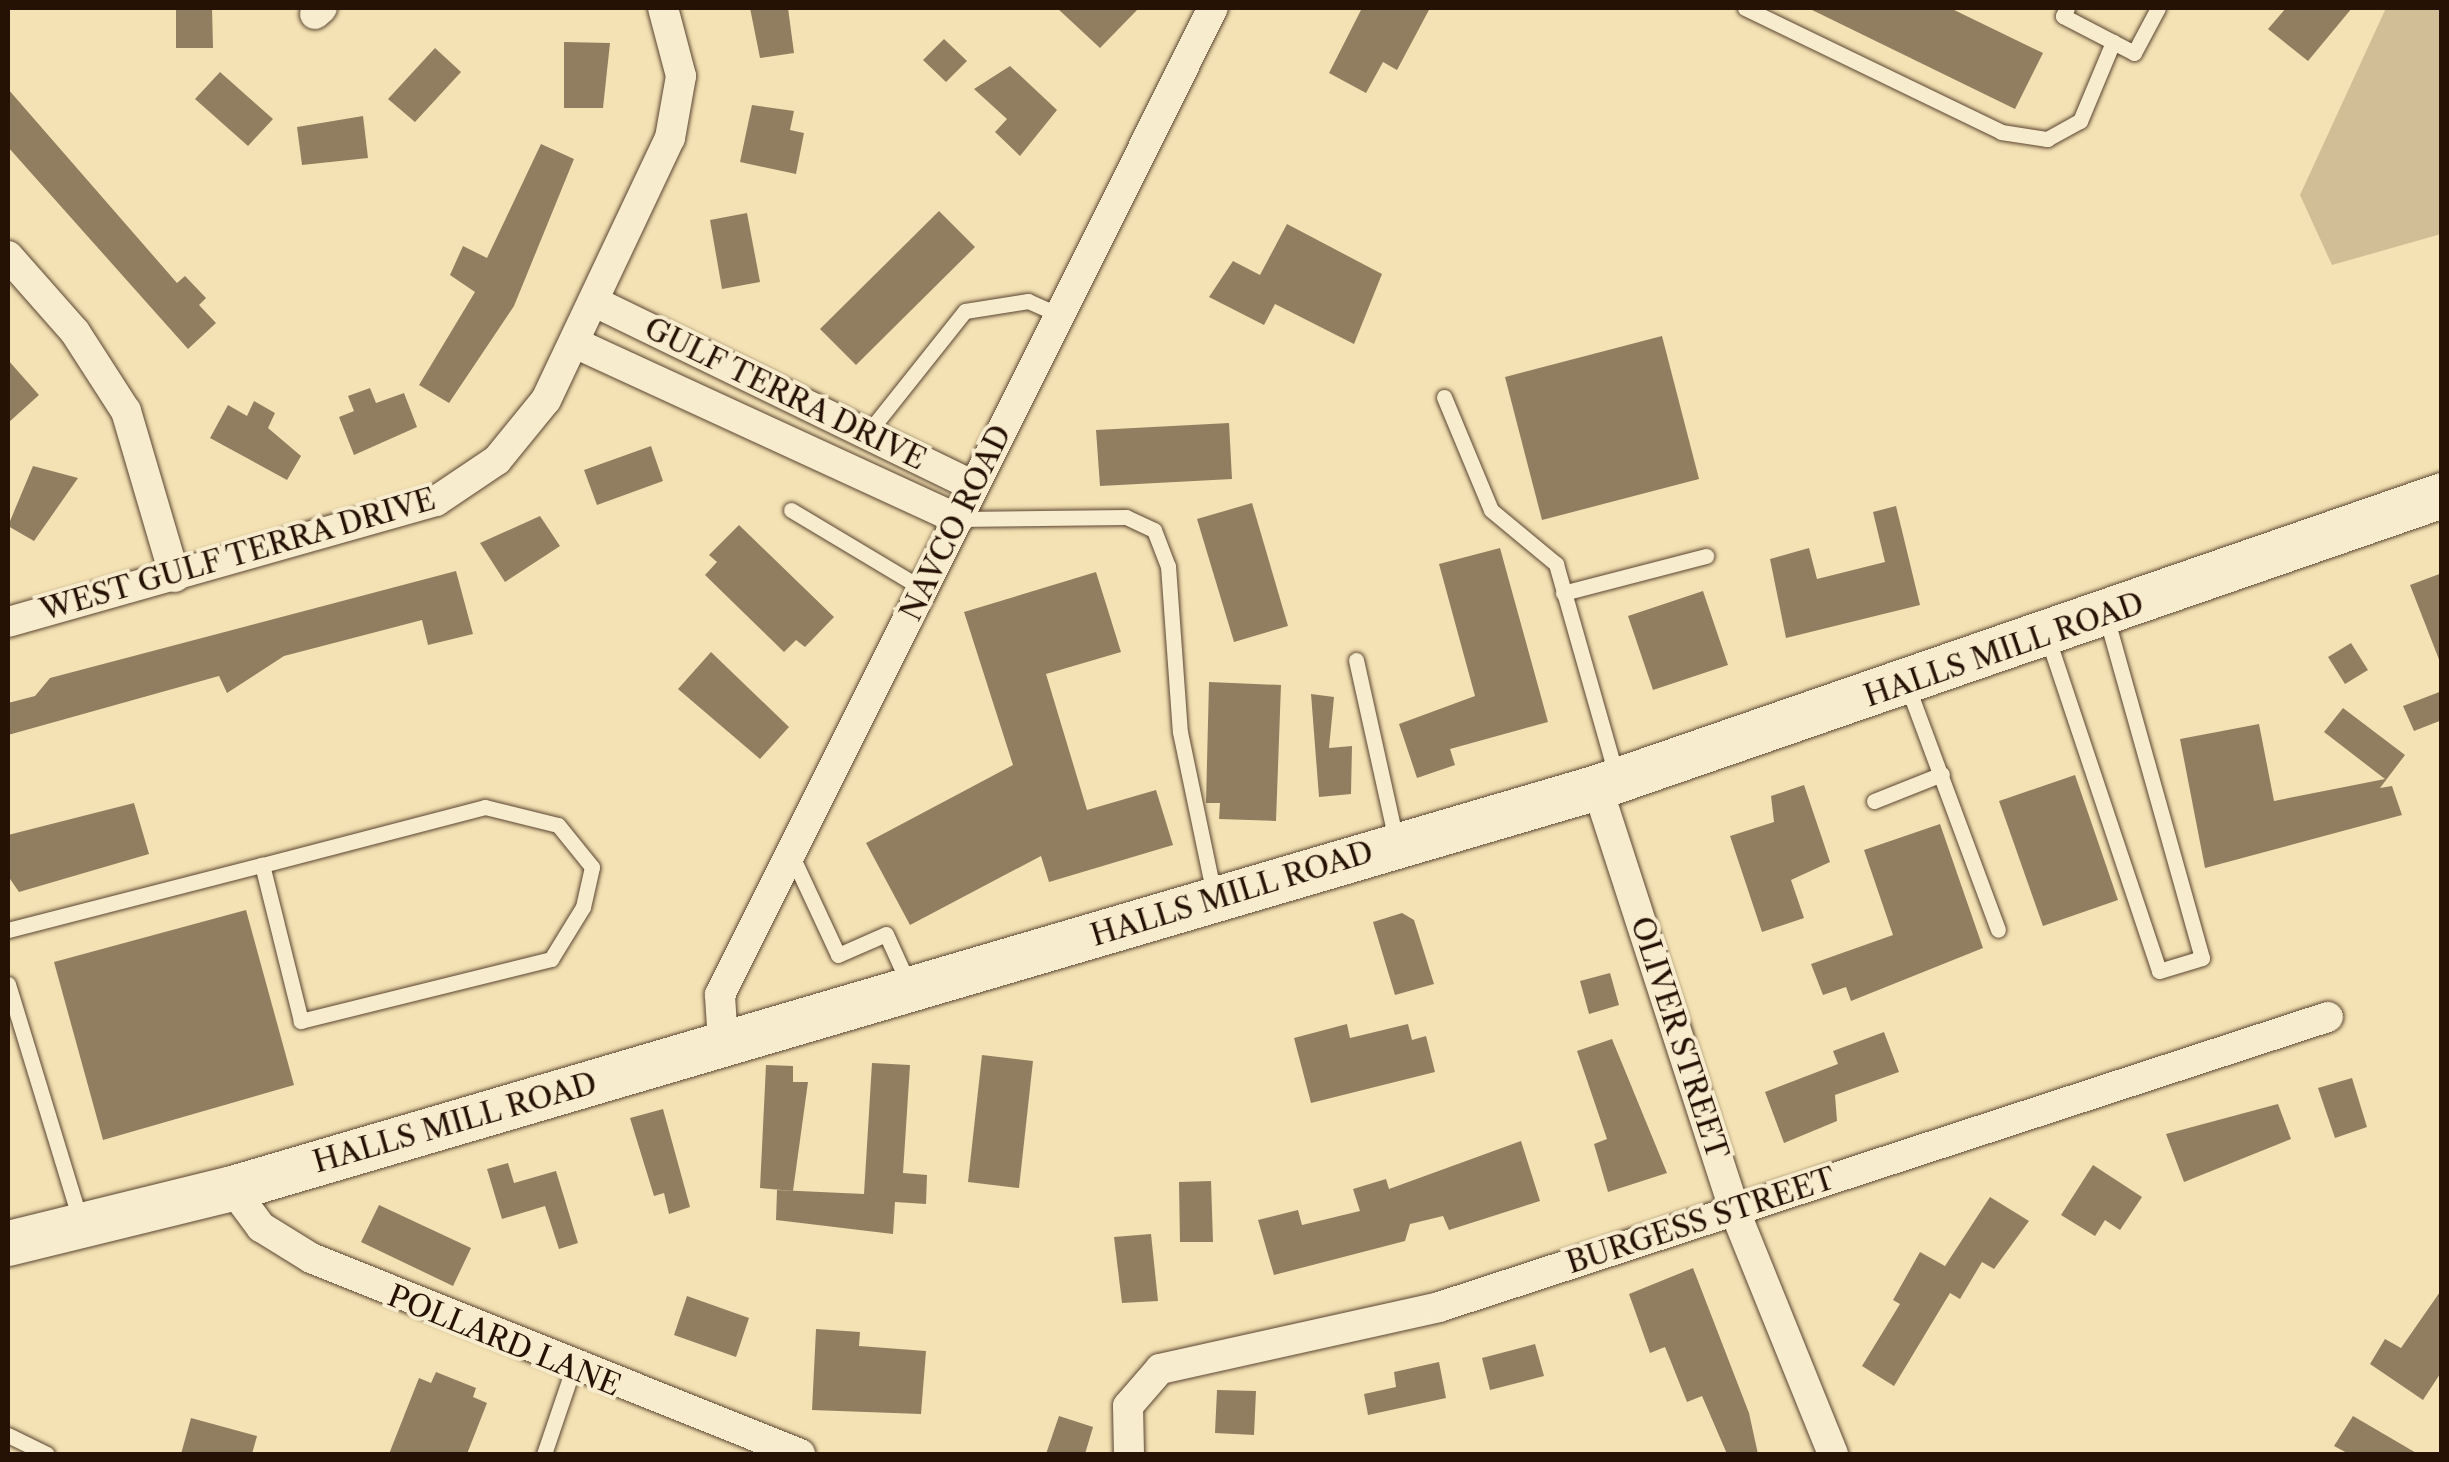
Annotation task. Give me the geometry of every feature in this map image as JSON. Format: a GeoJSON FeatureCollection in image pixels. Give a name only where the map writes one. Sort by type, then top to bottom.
{"type":"FeatureCollection","features":[{"type":"Feature","properties":{"kind":"street","name":"WEST GULF TERRA DRIVE"},"geometry":{"type":"LineString","coordinates":[[8,622],[175,577],[464,484],[524,431],[575,343],[670,138],[681,76],[664,8]]}},
{"type":"Feature","properties":{"kind":"street","name":"NAVCO ROAD"},"geometry":{"type":"LineString","coordinates":[[723,1044],[720,995],[1213,8]]}},
{"type":"Feature","properties":{"kind":"street"},"geometry":{"type":"LineString","coordinates":[[8,256],[76,332],[126,411],[175,577]]}},
{"type":"Feature","properties":{"kind":"street","name":"GULF TERRA DRIVE"},"geometry":{"type":"LineString","coordinates":[[595,302],[974,486]]}},
{"type":"Feature","properties":{"kind":"street"},"geometry":{"type":"LineString","coordinates":[[575,343],[958,519]]}},
{"type":"Feature","properties":{"kind":"street","name":"HALLS MILL ROAD"},"geometry":{"type":"LineString","coordinates":[[8,1244],[232,1188],[1607,784],[2106,616],[2442,495]]}},
{"type":"Feature","properties":{"kind":"street","name":"OLIVER STREET"},"geometry":{"type":"LineString","coordinates":[[1607,784],[1734,1209],[1832,1454]]}},
{"type":"Feature","properties":{"kind":"street","name":"BURGESS STREET"},"geometry":{"type":"LineString","coordinates":[[1129,1454],[1128,1406],[1160,1368],[1439,1307],[2328,1017]]}},
{"type":"Feature","properties":{"kind":"street","name":"POLLARD LANE"},"geometry":{"type":"LineString","coordinates":[[232,1188],[261,1227],[311,1258],[572,1369],[800,1454]]}},
{"type":"Feature","properties":{"kind":"lane"},"geometry":{"type":"LineString","coordinates":[[1745,8],[2001,132],[2048,140],[2080,121],[2113,42]]}},
{"type":"Feature","properties":{"kind":"lane"},"geometry":{"type":"LineString","coordinates":[[2068,8],[2063,16],[2134,53],[2158,8]]}},
{"type":"Feature","properties":{"kind":"lane"},"geometry":{"type":"LineString","coordinates":[[867,434],[965,311],[1028,301],[1060,315]]}},
{"type":"Feature","properties":{"kind":"lane"},"geometry":{"type":"LineString","coordinates":[[1444,397],[1491,510],[1556,564],[1607,784]]}},
{"type":"Feature","properties":{"kind":"lane"},"geometry":{"type":"LineString","coordinates":[[790,510],[923,590]]}},
{"type":"Feature","properties":{"kind":"lane"},"geometry":{"type":"LineString","coordinates":[[958,519],[1126,516],[1154,530],[1168,566],[1180,732],[1215,900]]}},
{"type":"Feature","properties":{"kind":"lane"},"geometry":{"type":"LineString","coordinates":[[1564,592],[1706,556]]}},
{"type":"Feature","properties":{"kind":"lane"},"geometry":{"type":"LineString","coordinates":[[2047,636],[2158,971],[2202,958],[2106,616]]}},
{"type":"Feature","properties":{"kind":"lane"},"geometry":{"type":"LineString","coordinates":[[1356,660],[1397,845]]}},
{"type":"Feature","properties":{"kind":"lane"},"geometry":{"type":"LineString","coordinates":[[1906,683],[1998,930]]}},
{"type":"Feature","properties":{"kind":"lane"},"geometry":{"type":"LineString","coordinates":[[1874,801],[1942,774]]}},
{"type":"Feature","properties":{"kind":"lane"},"geometry":{"type":"LineString","coordinates":[[8,930],[262,865],[485,808],[558,825],[592,867],[583,906],[551,959],[301,1021],[262,865]]}},
{"type":"Feature","properties":{"kind":"lane"},"geometry":{"type":"LineString","coordinates":[[791,854],[838,955],[886,934],[911,989]]}},
{"type":"Feature","properties":{"kind":"lane"},"geometry":{"type":"LineString","coordinates":[[8,984],[82,1227]]}},
{"type":"Feature","properties":{"kind":"lane"},"geometry":{"type":"LineString","coordinates":[[544,1454],[572,1369]]}},
{"type":"Feature","properties":{"kind":"lane"},"geometry":{"type":"LineString","coordinates":[[8,1436],[46,1454]]}},
{"type":"Feature","properties":{"kind":"shaded area"},"geometry":{"type":"Polygon","coordinates":[[[2386,8],[2441,8],[2441,234],[2332,265],[2300,195],[2386,8]]]}},
{"type":"Feature","properties":{"kind":"building"},"geometry":{"type":"Polygon","coordinates":[[[176,8],[212,8],[213,48],[176,48],[176,8]]]}},
{"type":"Feature","properties":{"kind":"building"},"geometry":{"type":"Polygon","coordinates":[[[750,8],[788,8],[794,53],[760,58],[750,8]]]}},
{"type":"Feature","properties":{"kind":"building"},"geometry":{"type":"Polygon","coordinates":[[[1057,8],[1139,8],[1100,48],[1057,8]]]}},
{"type":"Feature","properties":{"kind":"building"},"geometry":{"type":"Polygon","coordinates":[[[1362,8],[1430,8],[1397,70],[1383,62],[1366,93],[1329,73],[1362,8]]]}},
{"type":"Feature","properties":{"kind":"building"},"geometry":{"type":"Polygon","coordinates":[[[1808,8],[1950,8],[2043,53],[2015,109],[1808,8]]]}},
{"type":"Feature","properties":{"kind":"building"},"geometry":{"type":"Polygon","coordinates":[[[2286,8],[2352,8],[2308,61],[2268,29],[2286,8]]]}},
{"type":"Feature","properties":{"kind":"building"},"geometry":{"type":"Polygon","coordinates":[[[944,39],[967,61],[946,82],[923,60],[944,39]]]}},
{"type":"Feature","properties":{"kind":"building"},"geometry":{"type":"Polygon","coordinates":[[[564,42],[610,43],[603,108],[564,108],[564,42]]]}},
{"type":"Feature","properties":{"kind":"building"},"geometry":{"type":"Polygon","coordinates":[[[435,48],[461,72],[415,122],[388,99],[435,48]]]}},
{"type":"Feature","properties":{"kind":"building"},"geometry":{"type":"Polygon","coordinates":[[[1010,66],[1057,110],[1020,156],[995,132],[1007,119],[974,89],[1010,66]]]}},
{"type":"Feature","properties":{"kind":"building"},"geometry":{"type":"Polygon","coordinates":[[[220,72],[273,119],[248,146],[195,99],[220,72]]]}},
{"type":"Feature","properties":{"kind":"building"},"geometry":{"type":"Polygon","coordinates":[[[8,89],[177,283],[185,276],[206,298],[199,305],[216,323],[188,349],[8,147],[8,89]]]}},
{"type":"Feature","properties":{"kind":"building"},"geometry":{"type":"Polygon","coordinates":[[[752,105],[794,111],[790,130],[804,133],[796,174],[740,162],[752,105]]]}},
{"type":"Feature","properties":{"kind":"building"},"geometry":{"type":"Polygon","coordinates":[[[363,116],[368,158],[302,165],[297,127],[363,116]]]}},
{"type":"Feature","properties":{"kind":"building"},"geometry":{"type":"Polygon","coordinates":[[[541,144],[574,159],[514,306],[449,403],[419,385],[475,292],[450,275],[463,246],[487,258],[541,144]]]}},
{"type":"Feature","properties":{"kind":"building"},"geometry":{"type":"Polygon","coordinates":[[[939,211],[975,247],[856,365],[820,329],[939,211]]]}},
{"type":"Feature","properties":{"kind":"building"},"geometry":{"type":"Polygon","coordinates":[[[747,213],[760,282],[722,289],[710,220],[747,213]]]}},
{"type":"Feature","properties":{"kind":"building"},"geometry":{"type":"Polygon","coordinates":[[[1287,224],[1382,274],[1354,344],[1275,304],[1264,325],[1209,297],[1233,261],[1260,275],[1287,224]]]}},
{"type":"Feature","properties":{"kind":"building"},"geometry":{"type":"Polygon","coordinates":[[[1662,336],[1699,479],[1542,520],[1505,377],[1662,336]]]}},
{"type":"Feature","properties":{"kind":"building"},"geometry":{"type":"Polygon","coordinates":[[[8,360],[39,395],[8,423],[8,360]]]}},
{"type":"Feature","properties":{"kind":"building"},"geometry":{"type":"Polygon","coordinates":[[[370,388],[376,403],[404,393],[417,427],[354,455],[339,417],[354,411],[348,396],[370,388]]]}},
{"type":"Feature","properties":{"kind":"building"},"geometry":{"type":"Polygon","coordinates":[[[254,401],[275,413],[268,428],[301,456],[287,480],[210,438],[228,405],[247,416],[254,401]]]}},
{"type":"Feature","properties":{"kind":"building"},"geometry":{"type":"Polygon","coordinates":[[[1229,423],[1232,479],[1100,486],[1096,430],[1229,423]]]}},
{"type":"Feature","properties":{"kind":"building"},"geometry":{"type":"Polygon","coordinates":[[[651,446],[663,481],[597,505],[584,470],[651,446]]]}},
{"type":"Feature","properties":{"kind":"building"},"geometry":{"type":"Polygon","coordinates":[[[33,466],[78,478],[34,541],[8,526],[33,466]]]}},
{"type":"Feature","properties":{"kind":"building"},"geometry":{"type":"Polygon","coordinates":[[[1252,503],[1288,626],[1234,642],[1197,519],[1252,503]]]}},
{"type":"Feature","properties":{"kind":"building"},"geometry":{"type":"Polygon","coordinates":[[[1896,506],[1920,605],[1786,638],[1770,559],[1809,548],[1817,579],[1885,562],[1873,512],[1896,506]]]}},
{"type":"Feature","properties":{"kind":"building"},"geometry":{"type":"Polygon","coordinates":[[[540,516],[560,546],[505,582],[480,543],[540,516]]]}},
{"type":"Feature","properties":{"kind":"building"},"geometry":{"type":"Polygon","coordinates":[[[739,525],[834,617],[805,647],[796,640],[784,652],[705,575],[717,562],[709,555],[739,525]]]}},
{"type":"Feature","properties":{"kind":"building"},"geometry":{"type":"Polygon","coordinates":[[[1500,548],[1548,722],[1450,749],[1455,765],[1417,778],[1399,724],[1475,696],[1439,564],[1500,548]]]}},
{"type":"Feature","properties":{"kind":"building"},"geometry":{"type":"Polygon","coordinates":[[[456,571],[473,634],[428,645],[422,620],[284,656],[227,693],[219,676],[8,735],[8,703],[35,696],[50,678],[456,571]]]}},
{"type":"Feature","properties":{"kind":"building"},"geometry":{"type":"Polygon","coordinates":[[[1096,572],[1121,652],[1046,674],[1087,810],[1156,790],[1173,845],[1049,882],[1041,856],[910,925],[866,843],[1013,765],[964,612],[1096,572]]]}},
{"type":"Feature","properties":{"kind":"building"},"geometry":{"type":"Polygon","coordinates":[[[2442,573],[2442,662],[2440,662],[2410,585],[2442,573]]]}},
{"type":"Feature","properties":{"kind":"building"},"geometry":{"type":"Polygon","coordinates":[[[1703,591],[1728,665],[1653,690],[1628,616],[1703,591]]]}},
{"type":"Feature","properties":{"kind":"building"},"geometry":{"type":"Polygon","coordinates":[[[2351,643],[2368,670],[2345,684],[2328,657],[2351,643]]]}},
{"type":"Feature","properties":{"kind":"building"},"geometry":{"type":"Polygon","coordinates":[[[711,652],[789,727],[760,759],[678,689],[711,652]]]}},
{"type":"Feature","properties":{"kind":"building"},"geometry":{"type":"Polygon","coordinates":[[[1209,682],[1281,685],[1276,821],[1219,819],[1220,803],[1206,803],[1209,682]]]}},
{"type":"Feature","properties":{"kind":"building"},"geometry":{"type":"Polygon","coordinates":[[[2442,691],[2442,720],[2414,731],[2403,706],[2442,691]]]}},
{"type":"Feature","properties":{"kind":"building"},"geometry":{"type":"Polygon","coordinates":[[[1311,694],[1334,697],[1329,748],[1352,746],[1351,794],[1319,797],[1311,694]]]}},
{"type":"Feature","properties":{"kind":"building"},"geometry":{"type":"Polygon","coordinates":[[[2343,708],[2405,755],[2380,788],[2392,786],[2402,815],[2205,868],[2180,739],[2259,724],[2274,801],[2385,779],[2324,732],[2343,708]]]}},
{"type":"Feature","properties":{"kind":"building"},"geometry":{"type":"Polygon","coordinates":[[[2075,775],[2118,900],[2043,926],[1999,801],[2075,775]]]}},
{"type":"Feature","properties":{"kind":"building"},"geometry":{"type":"Polygon","coordinates":[[[1804,785],[1830,862],[1791,880],[1804,918],[1762,932],[1730,836],[1774,822],[1771,796],[1804,785]]]}},
{"type":"Feature","properties":{"kind":"building"},"geometry":{"type":"Polygon","coordinates":[[[134,803],[149,854],[19,892],[8,876],[8,835],[134,803]]]}},
{"type":"Feature","properties":{"kind":"building"},"geometry":{"type":"Polygon","coordinates":[[[1940,824],[1983,948],[1851,1001],[1846,987],[1823,995],[1811,964],[1893,935],[1864,850],[1940,824]]]}},
{"type":"Feature","properties":{"kind":"building"},"geometry":{"type":"Polygon","coordinates":[[[246,910],[294,1085],[103,1140],[54,962],[246,910]]]}},
{"type":"Feature","properties":{"kind":"building"},"geometry":{"type":"Polygon","coordinates":[[[1402,913],[1414,920],[1434,984],[1395,995],[1373,922],[1402,913]]]}},
{"type":"Feature","properties":{"kind":"building"},"geometry":{"type":"Polygon","coordinates":[[[1610,973],[1619,1005],[1589,1014],[1580,981],[1610,973]]]}},
{"type":"Feature","properties":{"kind":"building"},"geometry":{"type":"Polygon","coordinates":[[[1347,1024],[1350,1038],[1408,1024],[1412,1040],[1426,1036],[1435,1072],[1311,1103],[1294,1038],[1347,1024]]]}},
{"type":"Feature","properties":{"kind":"building"},"geometry":{"type":"Polygon","coordinates":[[[1884,1032],[1899,1072],[1835,1095],[1837,1121],[1784,1143],[1765,1092],[1838,1064],[1833,1051],[1884,1032]]]}},
{"type":"Feature","properties":{"kind":"building"},"geometry":{"type":"Polygon","coordinates":[[[1612,1039],[1667,1173],[1608,1192],[1594,1144],[1607,1139],[1577,1051],[1612,1039]]]}},
{"type":"Feature","properties":{"kind":"building"},"geometry":{"type":"Polygon","coordinates":[[[982,1055],[1033,1061],[1019,1188],[968,1182],[982,1055]]]}},
{"type":"Feature","properties":{"kind":"building"},"geometry":{"type":"Polygon","coordinates":[[[872,1063],[910,1065],[903,1173],[927,1175],[926,1204],[895,1202],[893,1234],[776,1220],[777,1190],[864,1194],[872,1063]]]}},
{"type":"Feature","properties":{"kind":"building"},"geometry":{"type":"Polygon","coordinates":[[[766,1065],[793,1066],[793,1082],[808,1082],[793,1191],[760,1188],[766,1065]]]}},
{"type":"Feature","properties":{"kind":"building"},"geometry":{"type":"Polygon","coordinates":[[[2352,1078],[2367,1127],[2335,1138],[2318,1088],[2352,1078]]]}},
{"type":"Feature","properties":{"kind":"building"},"geometry":{"type":"Polygon","coordinates":[[[2278,1104],[2291,1139],[2184,1182],[2166,1134],[2278,1104]]]}},
{"type":"Feature","properties":{"kind":"building"},"geometry":{"type":"Polygon","coordinates":[[[663,1109],[690,1207],[669,1214],[664,1193],[654,1196],[630,1118],[663,1109]]]}},
{"type":"Feature","properties":{"kind":"building"},"geometry":{"type":"Polygon","coordinates":[[[1521,1141],[1540,1201],[1449,1230],[1443,1216],[1410,1224],[1405,1241],[1274,1275],[1258,1220],[1298,1210],[1302,1225],[1360,1211],[1353,1189],[1386,1179],[1389,1189],[1521,1141]]]}},
{"type":"Feature","properties":{"kind":"building"},"geometry":{"type":"Polygon","coordinates":[[[508,1163],[514,1183],[556,1171],[578,1243],[559,1249],[545,1206],[502,1219],[487,1169],[508,1163]]]}},
{"type":"Feature","properties":{"kind":"building"},"geometry":{"type":"Polygon","coordinates":[[[2093,1165],[2142,1197],[2120,1230],[2105,1220],[2095,1236],[2061,1215],[2093,1165]]]}},
{"type":"Feature","properties":{"kind":"building"},"geometry":{"type":"Polygon","coordinates":[[[1211,1181],[1213,1242],[1180,1242],[1179,1182],[1211,1181]]]}},
{"type":"Feature","properties":{"kind":"building"},"geometry":{"type":"Polygon","coordinates":[[[1990,1197],[2029,1221],[1994,1269],[1982,1262],[1960,1299],[1950,1293],[1894,1386],[1862,1366],[1900,1304],[1893,1300],[1920,1252],[1945,1266],[1990,1197]]]}},
{"type":"Feature","properties":{"kind":"building"},"geometry":{"type":"Polygon","coordinates":[[[379,1205],[471,1248],[453,1286],[361,1242],[379,1205]]]}},
{"type":"Feature","properties":{"kind":"building"},"geometry":{"type":"Polygon","coordinates":[[[1151,1234],[1158,1301],[1122,1303],[1114,1237],[1151,1234]]]}},
{"type":"Feature","properties":{"kind":"building"},"geometry":{"type":"Polygon","coordinates":[[[1693,1268],[1749,1413],[1758,1454],[1727,1454],[1702,1396],[1687,1402],[1665,1347],[1650,1353],[1629,1294],[1693,1268]]]}},
{"type":"Feature","properties":{"kind":"building"},"geometry":{"type":"Polygon","coordinates":[[[2442,1289],[2442,1371],[2423,1400],[2370,1364],[2385,1339],[2401,1348],[2442,1289]]]}},
{"type":"Feature","properties":{"kind":"building"},"geometry":{"type":"Polygon","coordinates":[[[687,1296],[749,1318],[736,1357],[674,1335],[687,1296]]]}},
{"type":"Feature","properties":{"kind":"building"},"geometry":{"type":"Polygon","coordinates":[[[816,1329],[860,1332],[859,1346],[926,1351],[921,1414],[812,1410],[816,1329]]]}},
{"type":"Feature","properties":{"kind":"building"},"geometry":{"type":"Polygon","coordinates":[[[1535,1344],[1544,1376],[1490,1390],[1482,1358],[1535,1344]]]}},
{"type":"Feature","properties":{"kind":"building"},"geometry":{"type":"Polygon","coordinates":[[[1439,1362],[1446,1398],[1368,1415],[1364,1394],[1396,1387],[1394,1372],[1439,1362]]]}},
{"type":"Feature","properties":{"kind":"building"},"geometry":{"type":"Polygon","coordinates":[[[436,1372],[476,1388],[473,1397],[487,1403],[467,1454],[389,1454],[419,1378],[431,1383],[436,1372]]]}},
{"type":"Feature","properties":{"kind":"building"},"geometry":{"type":"Polygon","coordinates":[[[1217,1390],[1256,1391],[1254,1435],[1215,1433],[1217,1390]]]}},
{"type":"Feature","properties":{"kind":"building"},"geometry":{"type":"Polygon","coordinates":[[[1059,1416],[1093,1427],[1085,1454],[1046,1454],[1059,1416]]]}},
{"type":"Feature","properties":{"kind":"building"},"geometry":{"type":"Polygon","coordinates":[[[2353,1416],[2418,1454],[2349,1454],[2334,1446],[2353,1416]]]}},
{"type":"Feature","properties":{"kind":"building"},"geometry":{"type":"Polygon","coordinates":[[[191,1418],[257,1436],[252,1454],[181,1454],[191,1418]]]}}]}
